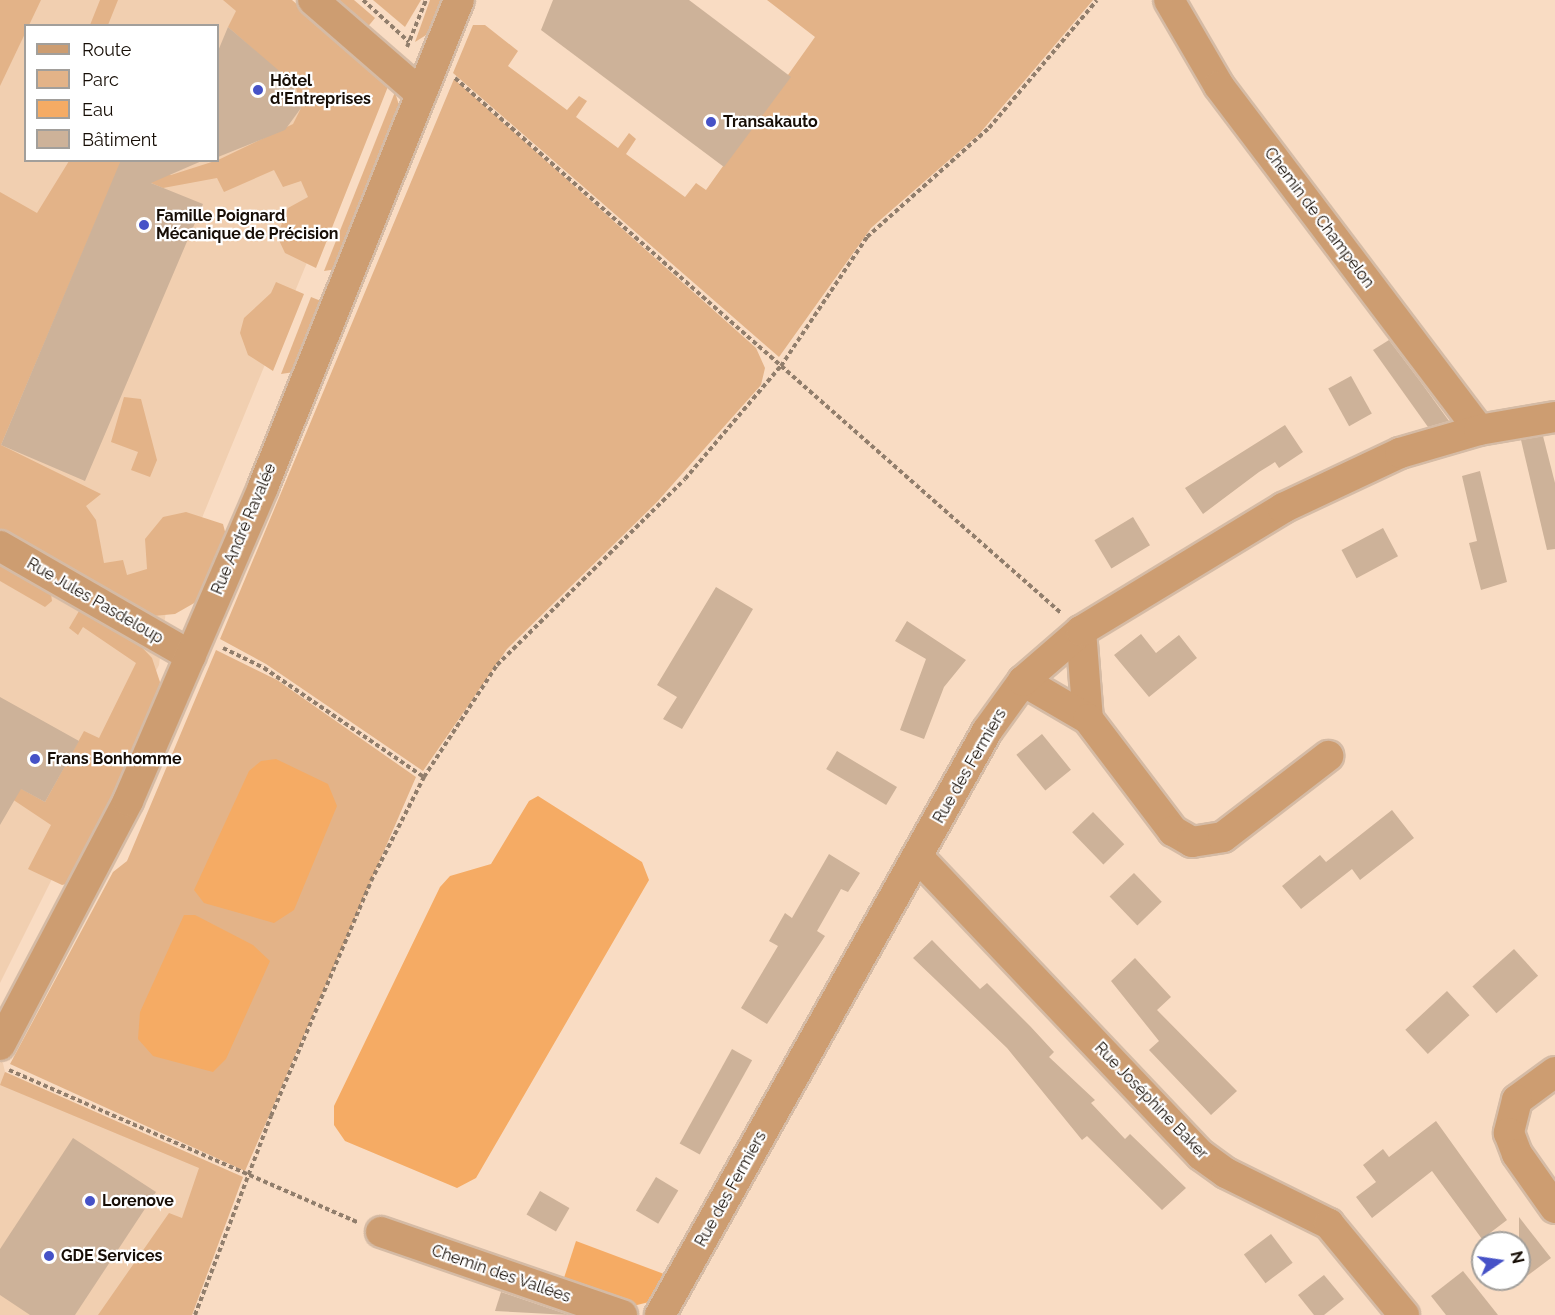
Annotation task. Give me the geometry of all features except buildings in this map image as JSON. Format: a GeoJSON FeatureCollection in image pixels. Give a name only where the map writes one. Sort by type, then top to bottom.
{"type":"FeatureCollection","features":[{"type":"Feature","properties":{"kind":"street"},"geometry":{"type":"LineString","coordinates":[[313,0],[421,94]]}},
{"type":"Feature","properties":{"kind":"street","name":"Rue André Ravalée"},"geometry":{"type":"LineString","coordinates":[[0,1045],[81,897],[195,646],[459,0]]}},
{"type":"Feature","properties":{"kind":"street","name":"Chemin de Champelon"},"geometry":{"type":"LineString","coordinates":[[1169,0],[1219,86],[1479,430]]}},
{"type":"Feature","properties":{"kind":"street","name":"Rue des Fermiers"},"geometry":{"type":"LineString","coordinates":[[660,1315],[987,731],[1023,681],[1081,631],[1283,508],[1400,453],[1479,430],[1555,417]]}},
{"type":"Feature","properties":{"kind":"street","name":"Rue Jules Pasdeloup"},"geometry":{"type":"LineString","coordinates":[[0,546],[195,646]]}},
{"type":"Feature","properties":{"kind":"street"},"geometry":{"type":"LineString","coordinates":[[1081,631],[1088,719]]}},
{"type":"Feature","properties":{"kind":"street"},"geometry":{"type":"LineString","coordinates":[[1023,681],[1088,719],[1173,831],[1192,842],[1223,837],[1328,756]]}},
{"type":"Feature","properties":{"kind":"street","name":"Rue Joséphine Baker"},"geometry":{"type":"LineString","coordinates":[[918,857],[1201,1155],[1226,1173],[1329,1224],[1404,1315]]}},
{"type":"Feature","properties":{"kind":"street"},"geometry":{"type":"LineString","coordinates":[[1555,1072],[1517,1100],[1509,1133],[1517,1154],[1555,1208]]}},
{"type":"Feature","properties":{"kind":"street","name":"Chemin des Vallées"},"geometry":{"type":"LineString","coordinates":[[381,1232],[622,1315]]}},
{"type":"Feature","properties":{"kind":"path"},"geometry":{"type":"LineString","coordinates":[[363,0],[409,42]]}},
{"type":"Feature","properties":{"kind":"path"},"geometry":{"type":"LineString","coordinates":[[195,1315],[247,1176],[371,881],[424,777],[497,665],[685,478],[781,366],[867,237],[989,128],[1097,0]]}},
{"type":"Feature","properties":{"kind":"path"},"geometry":{"type":"LineString","coordinates":[[435,60],[1081,631]]}},
{"type":"Feature","properties":{"kind":"path"},"geometry":{"type":"LineString","coordinates":[[195,646],[264,668],[424,777]]}},
{"type":"Feature","properties":{"kind":"path"},"geometry":{"type":"LineString","coordinates":[[0,1066],[247,1176],[381,1232]]}},
{"type":"Feature","properties":{"kind":"shaded area"},"geometry":{"type":"Polygon","coordinates":[[[0,0],[274,0],[377,92],[167,603],[159,665],[0,983],[0,0]]]}},
{"type":"Feature","properties":{"kind":"shaded area"},"geometry":{"type":"Polygon","coordinates":[[[0,1050],[5,1072],[243,1177],[192,1315],[0,1315],[0,1050]]]}},
{"type":"Feature","properties":{"kind":"green space"},"geometry":{"type":"Polygon","coordinates":[[[0,0],[41,0],[30,24],[24,24],[24,36],[0,86],[0,0]]]}},
{"type":"Feature","properties":{"kind":"green space"},"geometry":{"type":"Polygon","coordinates":[[[100,0],[118,0],[108,24],[90,24],[100,0]]]}},
{"type":"Feature","properties":{"kind":"green space"},"geometry":{"type":"Polygon","coordinates":[[[223,0],[292,0],[389,84],[316,268],[285,253],[277,236],[288,208],[308,197],[301,181],[283,187],[274,170],[224,192],[217,178],[163,188],[118,169],[1,445],[101,494],[86,506],[96,520],[104,563],[123,560],[127,575],[147,569],[145,539],[163,517],[186,512],[223,524],[227,539],[196,602],[175,614],[153,616],[0,532],[0,192],[37,213],[68,162],[139,162],[171,175],[212,162],[219,162],[219,160],[293,124],[301,108],[296,87],[228,27],[236,11],[223,0]]]}},
{"type":"Feature","properties":{"kind":"green space"},"geometry":{"type":"Polygon","coordinates":[[[332,0],[354,0],[375,18],[366,29],[332,0]]]}},
{"type":"Feature","properties":{"kind":"green space"},"geometry":{"type":"Polygon","coordinates":[[[373,0],[421,0],[405,27],[373,0]]]}},
{"type":"Feature","properties":{"kind":"green space"},"geometry":{"type":"Polygon","coordinates":[[[430,0],[446,0],[431,32],[415,42],[430,0]]]}},
{"type":"Feature","properties":{"kind":"green space"},"geometry":{"type":"Polygon","coordinates":[[[767,0],[1093,0],[980,133],[871,228],[779,357],[453,73],[473,25],[485,25],[518,51],[508,66],[567,110],[579,96],[587,101],[576,117],[618,148],[629,133],[636,139],[626,154],[685,197],[696,183],[706,190],[815,37],[767,0]]]}},
{"type":"Feature","properties":{"kind":"green space"},"geometry":{"type":"Polygon","coordinates":[[[454,79],[756,348],[765,368],[761,385],[657,502],[507,649],[423,771],[266,664],[220,639],[454,79]]]}},
{"type":"Feature","properties":{"kind":"green space"},"geometry":{"type":"Polygon","coordinates":[[[395,92],[401,112],[337,269],[324,271],[395,92]]]}},
{"type":"Feature","properties":{"kind":"green space"},"geometry":{"type":"Polygon","coordinates":[[[276,282],[304,294],[273,371],[248,355],[240,333],[244,318],[271,293],[276,282]]]}},
{"type":"Feature","properties":{"kind":"green space"},"geometry":{"type":"Polygon","coordinates":[[[311,297],[326,303],[294,372],[281,374],[311,297]]]}},
{"type":"Feature","properties":{"kind":"green space"},"geometry":{"type":"Polygon","coordinates":[[[124,397],[141,399],[157,460],[150,477],[131,470],[138,452],[111,442],[124,397]]]}},
{"type":"Feature","properties":{"kind":"green space"},"geometry":{"type":"Polygon","coordinates":[[[0,565],[51,594],[52,601],[45,607],[0,581],[0,565]]]}},
{"type":"Feature","properties":{"kind":"green space"},"geometry":{"type":"Polygon","coordinates":[[[79,611],[135,640],[152,658],[160,682],[157,705],[75,882],[62,885],[28,869],[51,825],[0,791],[0,777],[45,802],[84,731],[99,738],[136,663],[83,627],[78,635],[69,628],[79,611]]]}},
{"type":"Feature","properties":{"kind":"green space"},"geometry":{"type":"Polygon","coordinates":[[[216,650],[277,680],[416,777],[245,1171],[10,1064],[113,872],[127,861],[216,650]]]}},
{"type":"Feature","properties":{"kind":"green space"},"geometry":{"type":"Polygon","coordinates":[[[5,1072],[243,1177],[192,1315],[98,1315],[169,1213],[182,1218],[199,1168],[0,1085],[5,1072]]]}},
{"type":"Feature","properties":{"kind":"water"},"geometry":{"type":"Polygon","coordinates":[[[276,759],[328,784],[337,806],[294,910],[274,923],[204,903],[194,890],[249,771],[261,761],[276,759]]]}},
{"type":"Feature","properties":{"kind":"water"},"geometry":{"type":"Polygon","coordinates":[[[538,796],[642,862],[649,880],[476,1178],[457,1188],[345,1141],[334,1125],[334,1106],[440,887],[450,876],[491,864],[529,801],[538,796]]]}},
{"type":"Feature","properties":{"kind":"water"},"geometry":{"type":"Polygon","coordinates":[[[184,915],[195,915],[253,945],[270,961],[226,1059],[213,1072],[153,1056],[138,1039],[140,1012],[184,915]]]}},
{"type":"Feature","properties":{"kind":"water"},"geometry":{"type":"Polygon","coordinates":[[[576,1241],[664,1274],[649,1302],[633,1306],[563,1281],[576,1241]]]}},
{"type":"Feature","properties":{"kind":"place","name":"Hôtel d'Entreprises"},"geometry":{"type":"Point","coordinates":[258,90]}},
{"type":"Feature","properties":{"kind":"place","name":"Transakauto"},"geometry":{"type":"Point","coordinates":[711,122]}},
{"type":"Feature","properties":{"kind":"place","name":"Famille Poignard Mécanique de Précision"},"geometry":{"type":"Point","coordinates":[144,225]}},
{"type":"Feature","properties":{"kind":"place","name":"Frans Bonhomme"},"geometry":{"type":"Point","coordinates":[35,759]}},
{"type":"Feature","properties":{"kind":"place","name":"Lorenove"},"geometry":{"type":"Point","coordinates":[90,1201]}},
{"type":"Feature","properties":{"kind":"place","name":"GDE Services"},"geometry":{"type":"Point","coordinates":[49,1256]}}]}
